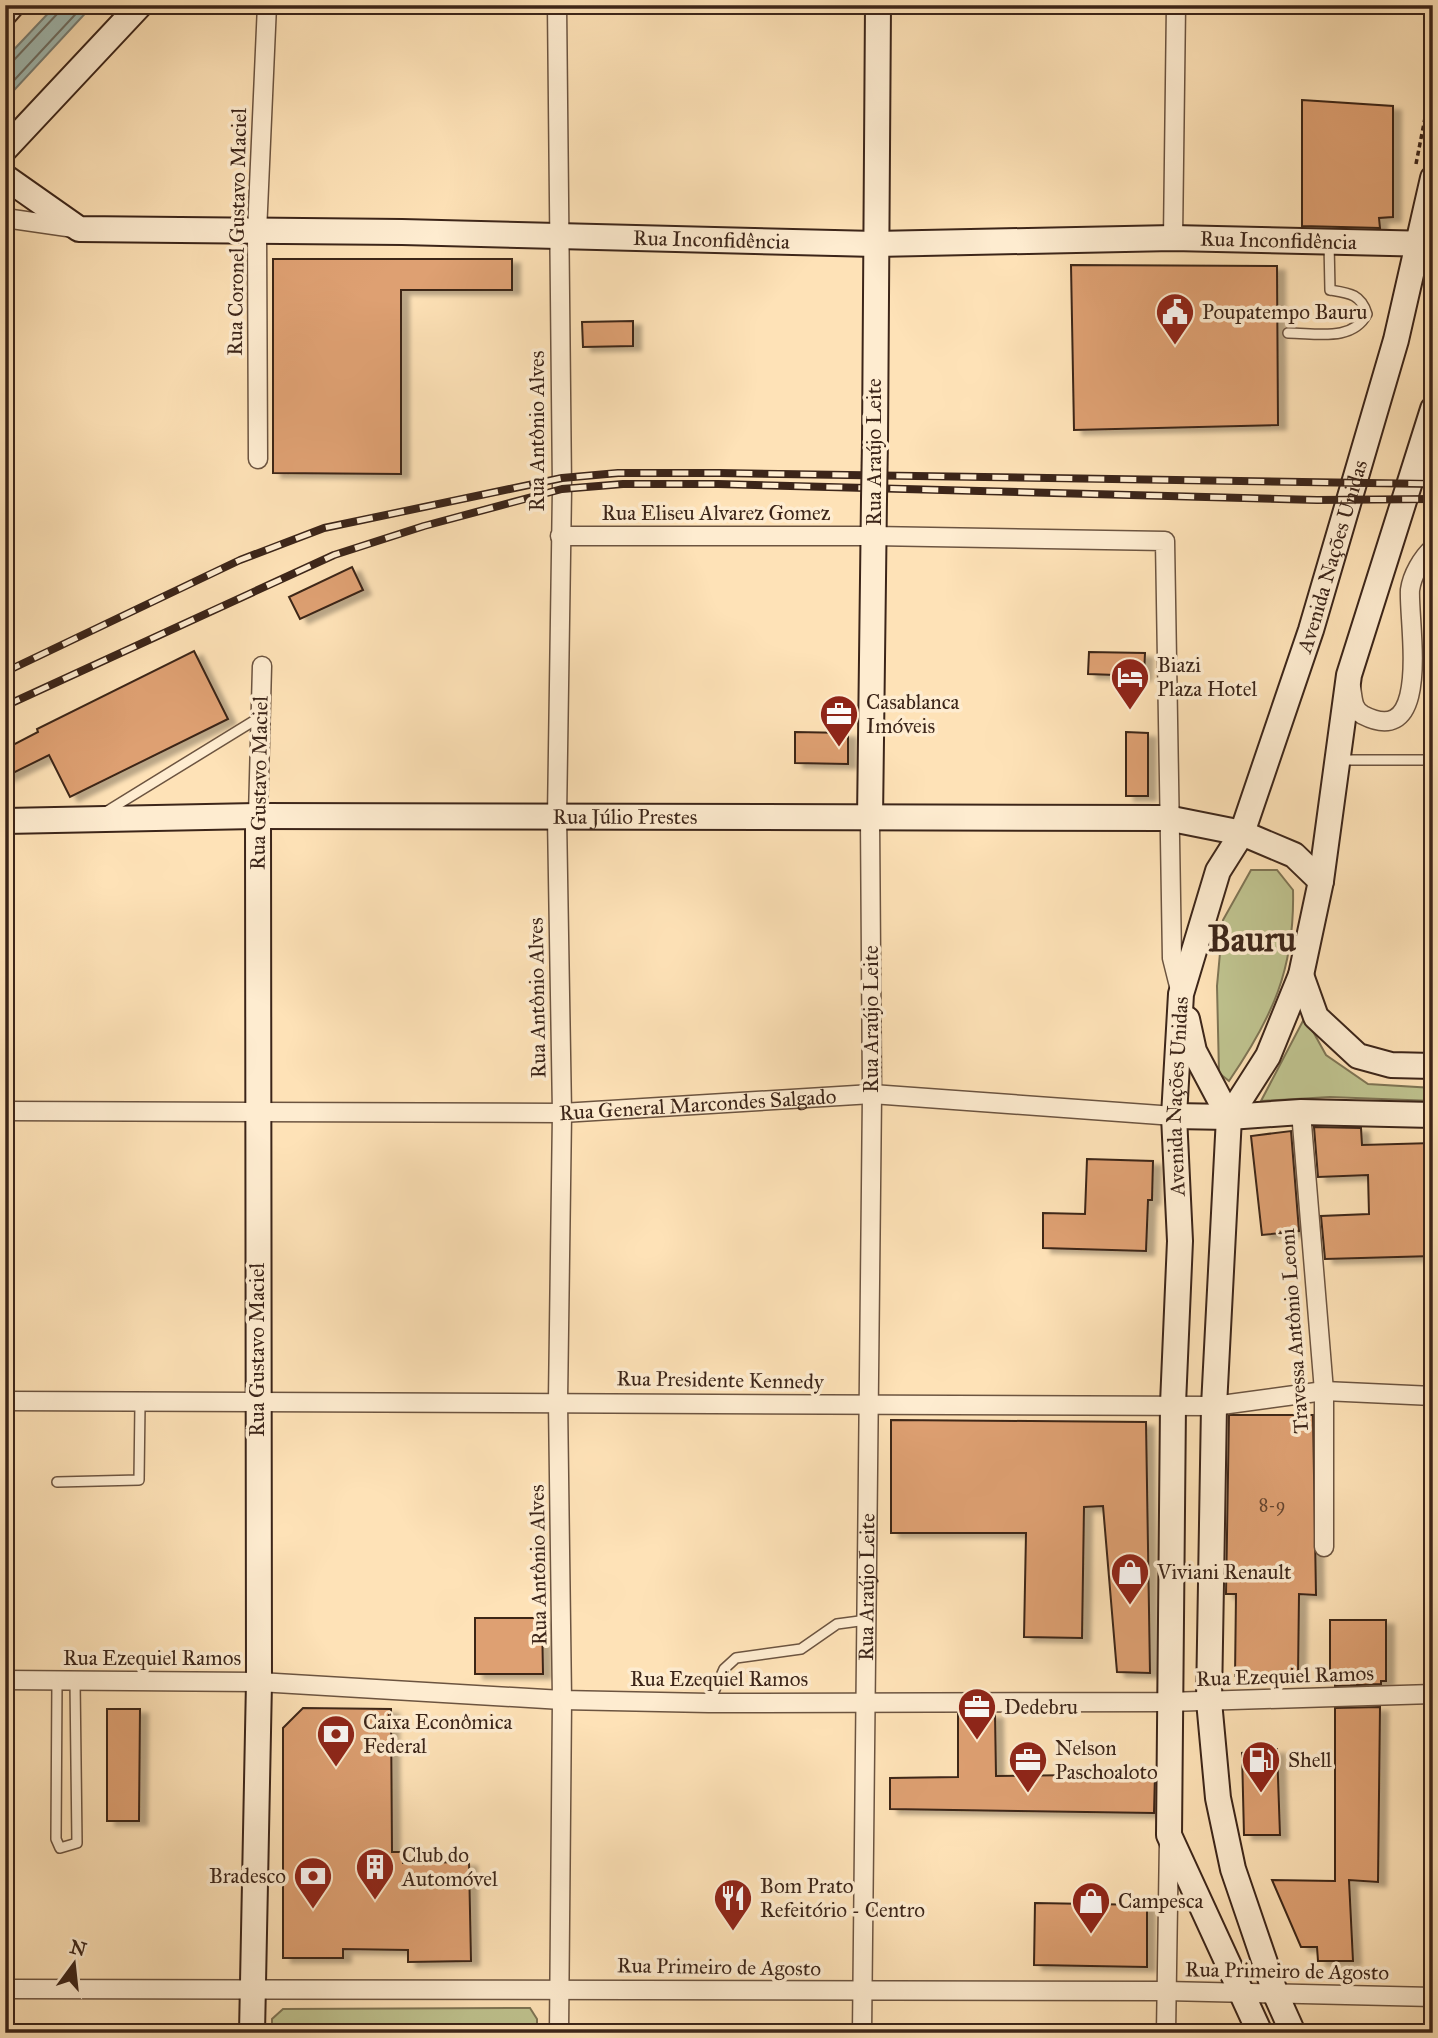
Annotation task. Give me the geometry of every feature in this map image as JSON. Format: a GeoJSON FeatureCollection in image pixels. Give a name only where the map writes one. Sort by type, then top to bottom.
{"type":"FeatureCollection","features":[{"type":"Feature","properties":{"kind":"street"},"geometry":{"type":"LineString","coordinates":[[5,13],[12,5]]}},
{"type":"Feature","properties":{"kind":"street"},"geometry":{"type":"LineString","coordinates":[[5,149],[140,5]]}},
{"type":"Feature","properties":{"kind":"street","name":"Rua Coronel Gustavo Maciel"},"geometry":{"type":"LineString","coordinates":[[258,459],[257,232],[267,5]]}},
{"type":"Feature","properties":{"kind":"street","name":"Rua Antônio Alves"},"geometry":{"type":"LineString","coordinates":[[557,5],[560,536],[557,817],[562,1112],[558,1401],[562,1700],[559,2033]]}},
{"type":"Feature","properties":{"kind":"street","name":"Rua Araújo Leite"},"geometry":{"type":"LineString","coordinates":[[862,2033],[872,1094],[870,820],[878,5]]}},
{"type":"Feature","properties":{"kind":"street"},"geometry":{"type":"LineString","coordinates":[[1173,238],[1175,5]]}},
{"type":"Feature","properties":{"kind":"street"},"geometry":{"type":"LineString","coordinates":[[5,177],[79,229]]}},
{"type":"Feature","properties":{"kind":"street","name":"Avenida Nações Unidas"},"geometry":{"type":"LineString","coordinates":[[1260,2033],[1169,1835],[1168,1702],[1173,1404],[1180,1241],[1174,1116],[1181,994],[1218,872],[1242,833],[1311,630],[1426,244],[1433,178]]}},
{"type":"Feature","properties":{"kind":"street"},"geometry":{"type":"LineString","coordinates":[[5,218],[79,229]]}},
{"type":"Feature","properties":{"kind":"street","name":"Rua Inconfidência"},"geometry":{"type":"LineString","coordinates":[[79,229],[875,244],[1173,238],[1426,244]]}},
{"type":"Feature","properties":{"kind":"street"},"geometry":{"type":"LineString","coordinates":[[1293,2033],[1276,1995],[1233,1869],[1217,1798],[1209,1701],[1214,1406],[1229,1117],[1268,1056],[1301,975],[1321,881],[1335,760],[1349,675],[1433,409]]}},
{"type":"Feature","properties":{"kind":"street","name":"Rua Eliseu Alvarez Gomez"},"geometry":{"type":"LineString","coordinates":[[560,536],[873,536],[1165,541],[1167,818]]}},
{"type":"Feature","properties":{"kind":"street"},"geometry":{"type":"LineString","coordinates":[[1349,675],[1357,712],[1368,717],[1397,719],[1405,708],[1413,683],[1410,588],[1418,566],[1433,548]]}},
{"type":"Feature","properties":{"kind":"street"},"geometry":{"type":"LineString","coordinates":[[1341,723],[1386,727],[1400,723],[1407,715],[1417,690],[1421,588],[1433,563]]}},
{"type":"Feature","properties":{"kind":"street","name":"Rua Gustavo Maciel"},"geometry":{"type":"LineString","coordinates":[[252,2033],[259,1682],[257,1110],[258,816],[262,666]]}},
{"type":"Feature","properties":{"kind":"street","name":"Rua Júlio Prestes"},"geometry":{"type":"LineString","coordinates":[[5,821],[258,816],[870,820],[1167,818],[1242,833],[1294,855],[1321,881]]}},
{"type":"Feature","properties":{"kind":"street"},"geometry":{"type":"LineString","coordinates":[[1167,818],[1172,958],[1194,1051],[1229,1117]]}},
{"type":"Feature","properties":{"kind":"street"},"geometry":{"type":"LineString","coordinates":[[1301,975],[1316,1017],[1358,1056],[1391,1065],[1433,1066]]}},
{"type":"Feature","properties":{"kind":"street","name":"Rua General Marcondes Salgado"},"geometry":{"type":"LineString","coordinates":[[5,1111],[562,1112],[872,1094],[1174,1116],[1229,1117],[1301,1112],[1433,1115]]}},
{"type":"Feature","properties":{"kind":"street","name":"Travessa Antônio Leoni"},"geometry":{"type":"LineString","coordinates":[[1301,1112],[1324,1391],[1324,1547]]}},
{"type":"Feature","properties":{"kind":"street","name":"Rua Presidente Kennedy"},"geometry":{"type":"LineString","coordinates":[[5,1402],[140,1404],[558,1401],[1214,1406],[1324,1391],[1433,1396]]}},
{"type":"Feature","properties":{"kind":"street","name":"Rua Ezequiel Ramos"},"geometry":{"type":"LineString","coordinates":[[5,1681],[259,1682],[562,1700],[709,1703],[1168,1702],[1433,1694]]}},
{"type":"Feature","properties":{"kind":"street"},"geometry":{"type":"LineString","coordinates":[[1167,2033],[1169,1835]]}},
{"type":"Feature","properties":{"kind":"street","name":"Rua Primeiro de Agosto"},"geometry":{"type":"LineString","coordinates":[[5,1989],[1166,1991],[1433,1997]]}},
{"type":"Feature","properties":{"kind":"lane"},"geometry":{"type":"LineString","coordinates":[[1289,333],[1349,333],[1360,327],[1367,314],[1363,301],[1353,294],[1330,290],[1328,241]]}},
{"type":"Feature","properties":{"kind":"lane"},"geometry":{"type":"LineString","coordinates":[[96,818],[260,717]]}},
{"type":"Feature","properties":{"kind":"lane"},"geometry":{"type":"LineString","coordinates":[[1335,760],[1433,760]]}},
{"type":"Feature","properties":{"kind":"lane"},"geometry":{"type":"LineString","coordinates":[[1431,980],[1433,920]]}},
{"type":"Feature","properties":{"kind":"lane"},"geometry":{"type":"LineString","coordinates":[[57,1482],[139,1480],[140,1404]]}},
{"type":"Feature","properties":{"kind":"lane"},"geometry":{"type":"LineString","coordinates":[[709,1703],[724,1669],[736,1658],[801,1649],[837,1624],[867,1620]]}},
{"type":"Feature","properties":{"kind":"lane"},"geometry":{"type":"LineString","coordinates":[[57,1681],[56,1839],[61,1848],[77,1843],[75,1681]]}},
{"type":"Feature","properties":{"kind":"green space"},"geometry":{"type":"Polygon","coordinates":[[[1251,870],[1277,870],[1293,890],[1293,918],[1285,969],[1269,1014],[1229,1081],[1219,1073],[1217,986],[1223,920],[1251,870]]]}},
{"type":"Feature","properties":{"kind":"green space"},"geometry":{"type":"Polygon","coordinates":[[[1305,1017],[1326,1055],[1368,1084],[1433,1088],[1433,1101],[1330,1097],[1261,1101],[1305,1017]]]}},
{"type":"Feature","properties":{"kind":"green space"},"geometry":{"type":"Polygon","coordinates":[[[530,2008],[537,2019],[537,2033],[272,2033],[272,2019],[283,2009],[530,2008]]]}},
{"type":"Feature","properties":{"kind":"water"},"geometry":{"type":"Polygon","coordinates":[[[56,5],[93,5],[5,100],[5,59],[56,5]]]}},
{"type":"Feature","properties":{"kind":"building"},"geometry":{"type":"Polygon","coordinates":[[[1302,100],[1393,106],[1393,217],[1379,218],[1380,228],[1302,226],[1302,100]]]}},
{"type":"Feature","properties":{"kind":"building"},"geometry":{"type":"Polygon","coordinates":[[[273,259],[512,259],[512,290],[401,290],[401,474],[273,473],[273,259]]]}},
{"type":"Feature","properties":{"kind":"building","name":"Poupatempo Bauru"},"geometry":{"type":"Polygon","coordinates":[[[1071,265],[1277,266],[1278,425],[1074,430],[1071,265]]]}},
{"type":"Feature","properties":{"kind":"building"},"geometry":{"type":"Polygon","coordinates":[[[633,321],[633,346],[583,347],[582,322],[633,321]]]}},
{"type":"Feature","properties":{"kind":"building"},"geometry":{"type":"Polygon","coordinates":[[[352,567],[363,590],[300,619],[289,597],[352,567]]]}},
{"type":"Feature","properties":{"kind":"building"},"geometry":{"type":"Polygon","coordinates":[[[194,651],[228,719],[70,797],[49,755],[5,777],[5,749],[38,732],[37,729],[194,651]]]}},
{"type":"Feature","properties":{"kind":"building"},"geometry":{"type":"Polygon","coordinates":[[[1089,652],[1145,653],[1144,676],[1088,674],[1089,652]]]}},
{"type":"Feature","properties":{"kind":"building"},"geometry":{"type":"Polygon","coordinates":[[[795,732],[848,733],[848,764],[795,763],[795,732]]]}},
{"type":"Feature","properties":{"kind":"building"},"geometry":{"type":"Polygon","coordinates":[[[1126,732],[1148,733],[1148,796],[1126,796],[1126,732]]]}},
{"type":"Feature","properties":{"kind":"building"},"geometry":{"type":"Polygon","coordinates":[[[1314,1127],[1361,1128],[1362,1145],[1433,1143],[1433,1256],[1325,1259],[1321,1216],[1369,1214],[1368,1175],[1318,1177],[1314,1127]]]}},
{"type":"Feature","properties":{"kind":"building"},"geometry":{"type":"Polygon","coordinates":[[[1291,1131],[1299,1231],[1262,1235],[1251,1136],[1291,1131]]]}},
{"type":"Feature","properties":{"kind":"building"},"geometry":{"type":"Polygon","coordinates":[[[1087,1159],[1153,1161],[1146,1251],[1043,1248],[1043,1213],[1085,1214],[1087,1159]]]}},
{"type":"Feature","properties":{"kind":"building"},"geometry":{"type":"Polygon","coordinates":[[[1229,1415],[1313,1415],[1316,1595],[1299,1594],[1298,1677],[1235,1676],[1236,1594],[1226,1594],[1229,1415]]]}},
{"type":"Feature","properties":{"kind":"building"},"geometry":{"type":"Polygon","coordinates":[[[891,1420],[1146,1422],[1150,1673],[1117,1672],[1103,1506],[1084,1507],[1082,1638],[1024,1637],[1026,1533],[891,1533],[891,1420]]]}},
{"type":"Feature","properties":{"kind":"building"},"geometry":{"type":"Polygon","coordinates":[[[475,1618],[542,1618],[543,1674],[475,1674],[475,1618]]]}},
{"type":"Feature","properties":{"kind":"building"},"geometry":{"type":"Polygon","coordinates":[[[1330,1620],[1386,1620],[1386,1681],[1381,1681],[1381,1684],[1335,1686],[1335,1680],[1330,1680],[1330,1620]]]}},
{"type":"Feature","properties":{"kind":"building"},"geometry":{"type":"Polygon","coordinates":[[[1380,1707],[1378,1882],[1349,1880],[1353,1961],[1318,1961],[1317,1947],[1301,1947],[1272,1880],[1335,1881],[1335,1708],[1380,1707]]]}},
{"type":"Feature","properties":{"kind":"building"},"geometry":{"type":"Polygon","coordinates":[[[303,1708],[391,1709],[392,1852],[403,1852],[403,1863],[469,1862],[471,1961],[408,1962],[408,1950],[343,1949],[343,1958],[283,1958],[283,1728],[303,1708]]]}},
{"type":"Feature","properties":{"kind":"building"},"geometry":{"type":"Polygon","coordinates":[[[107,1709],[140,1709],[139,1821],[107,1821],[107,1709]]]}},
{"type":"Feature","properties":{"kind":"building","name":"Nelson Paschoaloto"},"geometry":{"type":"Polygon","coordinates":[[[958,1714],[995,1714],[996,1776],[1155,1774],[1154,1813],[890,1809],[890,1778],[958,1777],[958,1714]]]}},
{"type":"Feature","properties":{"kind":"building","name":"Shell"},"geometry":{"type":"Polygon","coordinates":[[[1277,1749],[1280,1835],[1244,1835],[1242,1753],[1277,1749]]]}},
{"type":"Feature","properties":{"kind":"building","name":"Campesca"},"geometry":{"type":"Polygon","coordinates":[[[1035,1903],[1147,1905],[1147,1967],[1034,1965],[1035,1903]]]}},
{"type":"Feature","properties":{"kind":"railway"},"geometry":{"type":"LineString","coordinates":[[5,672],[240,560],[324,528],[562,478],[618,473],[719,473],[1433,484]]}},
{"type":"Feature","properties":{"kind":"railway"},"geometry":{"type":"LineString","coordinates":[[5,706],[334,555],[424,526],[562,489],[623,484],[718,484],[1317,500],[1433,499]]}},
{"type":"Feature","properties":{"kind":"place","name":"Poupatempo Bauru"},"geometry":{"type":"Point","coordinates":[1175,346]}},
{"type":"Feature","properties":{"kind":"place","name":"Biazi Plaza Hotel"},"geometry":{"type":"Point","coordinates":[1130,711]}},
{"type":"Feature","properties":{"kind":"place","name":"Casablanca Imóveis"},"geometry":{"type":"Point","coordinates":[839,748]}},
{"type":"Feature","properties":{"kind":"place","name":"Viviani Renault"},"geometry":{"type":"Point","coordinates":[1130,1606]}},
{"type":"Feature","properties":{"kind":"place","name":"Dedebru"},"geometry":{"type":"Point","coordinates":[977,1741]}},
{"type":"Feature","properties":{"kind":"place","name":"Caixa Econômica Federal"},"geometry":{"type":"Point","coordinates":[336,1768]}},
{"type":"Feature","properties":{"kind":"place","name":"Nelson Paschoaloto"},"geometry":{"type":"Point","coordinates":[1028,1794]}},
{"type":"Feature","properties":{"kind":"place","name":"Shell"},"geometry":{"type":"Point","coordinates":[1261,1794]}},
{"type":"Feature","properties":{"kind":"place","name":"Club do Automóvel"},"geometry":{"type":"Point","coordinates":[375,1901]}},
{"type":"Feature","properties":{"kind":"place","name":"Bradesco"},"geometry":{"type":"Point","coordinates":[313,1910]}},
{"type":"Feature","properties":{"kind":"place","name":"Bom Prato Refeitório - Centro"},"geometry":{"type":"Point","coordinates":[733,1932]}},
{"type":"Feature","properties":{"kind":"place","name":"Campesca"},"geometry":{"type":"Point","coordinates":[1091,1935]}},
{"type":"Feature","properties":{"kind":"district","name":"Bauru"},"geometry":{"type":"Point","coordinates":[1252,939]}}]}
